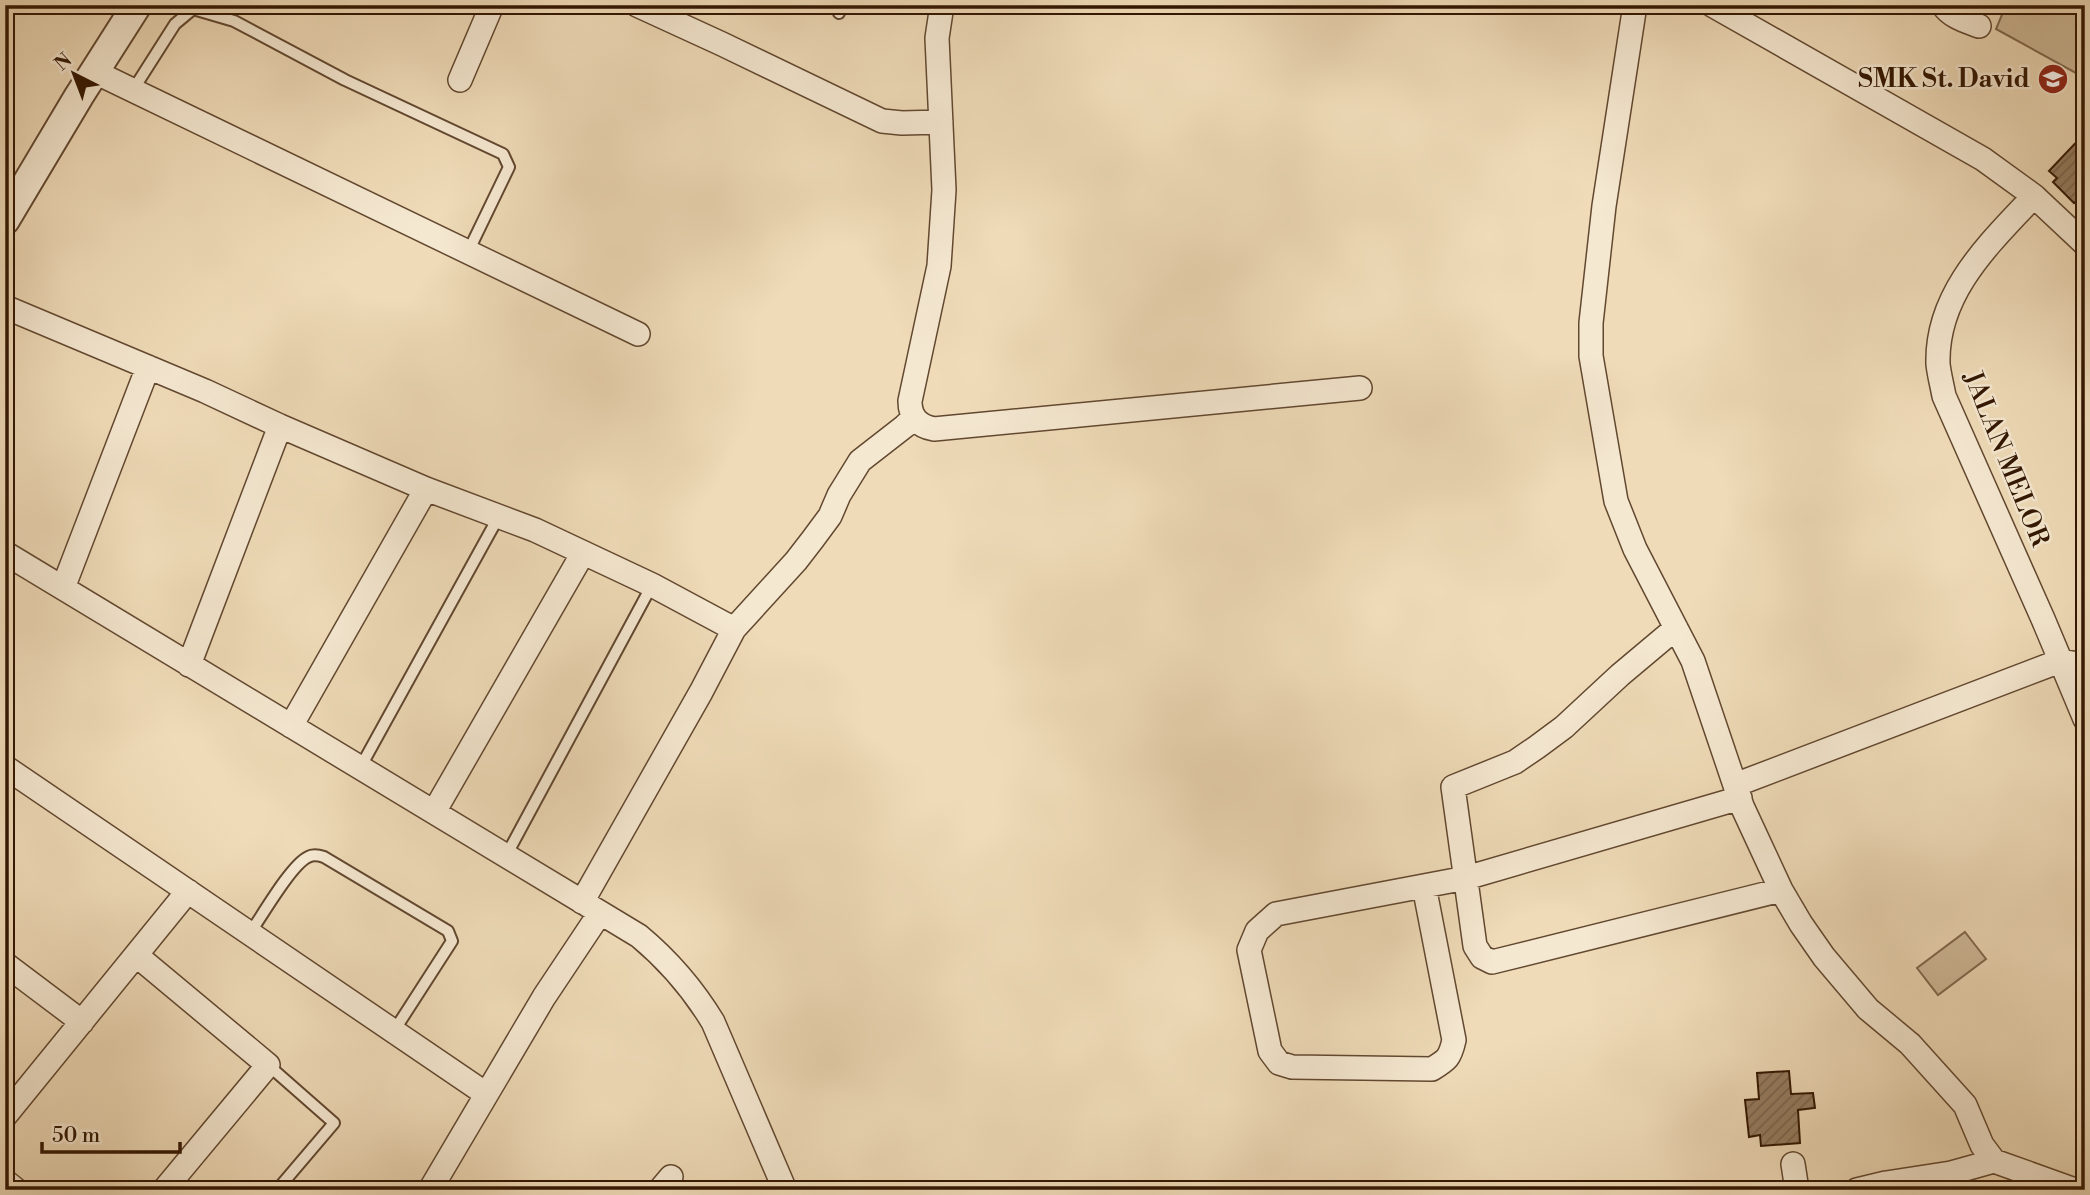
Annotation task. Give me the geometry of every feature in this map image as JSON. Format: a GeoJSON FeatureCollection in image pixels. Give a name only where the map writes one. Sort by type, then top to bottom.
{"type":"FeatureCollection","features":[{"type":"Feature","properties":{"kind":"street"},"geometry":{"type":"LineString","coordinates":[[5,220],[136,5]]}},
{"type":"Feature","properties":{"kind":"street"},"geometry":{"type":"LineString","coordinates":[[460,80],[492,5]]}},
{"type":"Feature","properties":{"kind":"street"},"geometry":{"type":"LineString","coordinates":[[637,5],[882,121],[941,122]]}},
{"type":"Feature","properties":{"kind":"street"},"geometry":{"type":"LineString","coordinates":[[942,5],[937,38],[944,190],[939,266],[910,401],[914,418],[926,427],[934,429],[1360,388]]}},
{"type":"Feature","properties":{"kind":"street"},"geometry":{"type":"LineString","coordinates":[[1635,5],[1604,206],[1591,323],[1591,356],[1616,500],[1635,549],[1693,661],[1737,791],[1781,890],[1801,924],[1824,957],[1868,1009],[1910,1044],[1965,1105],[1982,1145],[1994,1161],[2075,1190]]}},
{"type":"Feature","properties":{"kind":"street"},"geometry":{"type":"LineString","coordinates":[[1712,5],[1983,159],[2034,196],[2085,244]]}},
{"type":"Feature","properties":{"kind":"street"},"geometry":{"type":"LineString","coordinates":[[1943,5],[1953,16],[1979,26]]}},
{"type":"Feature","properties":{"kind":"street"},"geometry":{"type":"LineString","coordinates":[[95,72],[638,334]]}},
{"type":"Feature","properties":{"kind":"street","name":"JALAN MELOR"},"geometry":{"type":"LineString","coordinates":[[2034,196],[1979,254],[1956,290],[1941,334],[1938,365],[1944,396],[2085,719]]}},
{"type":"Feature","properties":{"kind":"street"},"geometry":{"type":"LineString","coordinates":[[7,312],[205,391],[426,489],[535,530],[652,585],[734,629]]}},
{"type":"Feature","properties":{"kind":"street"},"geometry":{"type":"LineString","coordinates":[[64,588],[148,367]]}},
{"type":"Feature","properties":{"kind":"street"},"geometry":{"type":"LineString","coordinates":[[435,1188],[486,1094],[544,997],[734,629],[796,561],[819,531],[830,516],[859,461],[914,418]]}},
{"type":"Feature","properties":{"kind":"street"},"geometry":{"type":"LineString","coordinates":[[189,665],[280,426]]}},
{"type":"Feature","properties":{"kind":"street"},"geometry":{"type":"LineString","coordinates":[[291,726],[426,489]]}},
{"type":"Feature","properties":{"kind":"street"},"geometry":{"type":"LineString","coordinates":[[5,553],[639,936],[680,975],[713,1022],[785,1190]]}},
{"type":"Feature","properties":{"kind":"street"},"geometry":{"type":"LineString","coordinates":[[434,813],[583,553]]}},
{"type":"Feature","properties":{"kind":"street"},"geometry":{"type":"LineString","coordinates":[[1676,628],[1620,674],[1564,727],[1537,747],[1515,762],[1452,787],[1475,946],[1482,957],[1492,962],[1781,890]]}},
{"type":"Feature","properties":{"kind":"street"},"geometry":{"type":"LineString","coordinates":[[1424,886],[1454,1040],[1447,1060],[1432,1069],[1292,1067],[1279,1063],[1270,1051],[1249,950],[1257,931],[1276,914],[1466,878],[1737,791],[2060,662],[2085,665]]}},
{"type":"Feature","properties":{"kind":"street"},"geometry":{"type":"LineString","coordinates":[[6,769],[486,1094]]}},
{"type":"Feature","properties":{"kind":"street"},"geometry":{"type":"LineString","coordinates":[[5,1116],[188,891]]}},
{"type":"Feature","properties":{"kind":"street"},"geometry":{"type":"LineString","coordinates":[[136,955],[268,1065],[164,1190]]}},
{"type":"Feature","properties":{"kind":"street"},"geometry":{"type":"LineString","coordinates":[[5,964],[82,1022]]}},
{"type":"Feature","properties":{"kind":"street"},"geometry":{"type":"LineString","coordinates":[[1857,1190],[1886,1183],[1917,1184],[1994,1161]]}},
{"type":"Feature","properties":{"kind":"street"},"geometry":{"type":"LineString","coordinates":[[1793,1164],[1797,1190]]}},
{"type":"Feature","properties":{"kind":"street"},"geometry":{"type":"LineString","coordinates":[[5,1181],[16,1190]]}},
{"type":"Feature","properties":{"kind":"lane"},"geometry":{"type":"LineString","coordinates":[[133,90],[175,23],[193,9],[234,21],[345,80],[503,154],[509,167],[468,252]]}},
{"type":"Feature","properties":{"kind":"lane"},"geometry":{"type":"LineString","coordinates":[[360,768],[499,516]]}},
{"type":"Feature","properties":{"kind":"lane"},"geometry":{"type":"LineString","coordinates":[[506,856],[652,585]]}},
{"type":"Feature","properties":{"kind":"lane"},"geometry":{"type":"LineString","coordinates":[[250,933],[293,869],[302,861],[316,855],[324,857],[448,932],[452,941],[394,1031]]}},
{"type":"Feature","properties":{"kind":"lane"},"geometry":{"type":"LineString","coordinates":[[268,1065],[334,1123],[277,1190]]}},
{"type":"Feature","properties":{"kind":"shaded area"},"geometry":{"type":"Polygon","coordinates":[[[2006,5],[2085,5],[2085,78],[1996,29],[2006,5]]]}},
{"type":"Feature","properties":{"kind":"shaded area"},"geometry":{"type":"Polygon","coordinates":[[[1965,932],[1986,959],[1938,995],[1917,968],[1965,932]]]}},
{"type":"Feature","properties":{"kind":"building"},"geometry":{"type":"Polygon","coordinates":[[[2085,133],[2085,193],[2074,203],[2053,182],[2057,178],[2049,171],[2085,133]]]}},
{"type":"Feature","properties":{"kind":"building"},"geometry":{"type":"Polygon","coordinates":[[[1789,1071],[1791,1094],[1813,1093],[1815,1108],[1798,1110],[1800,1143],[1761,1146],[1760,1135],[1749,1137],[1745,1100],[1759,1099],[1757,1073],[1789,1071]]]}},
{"type":"Feature","properties":{"kind":"place","name":"SMK St. David"},"geometry":{"type":"Point","coordinates":[2053,79]}}]}
